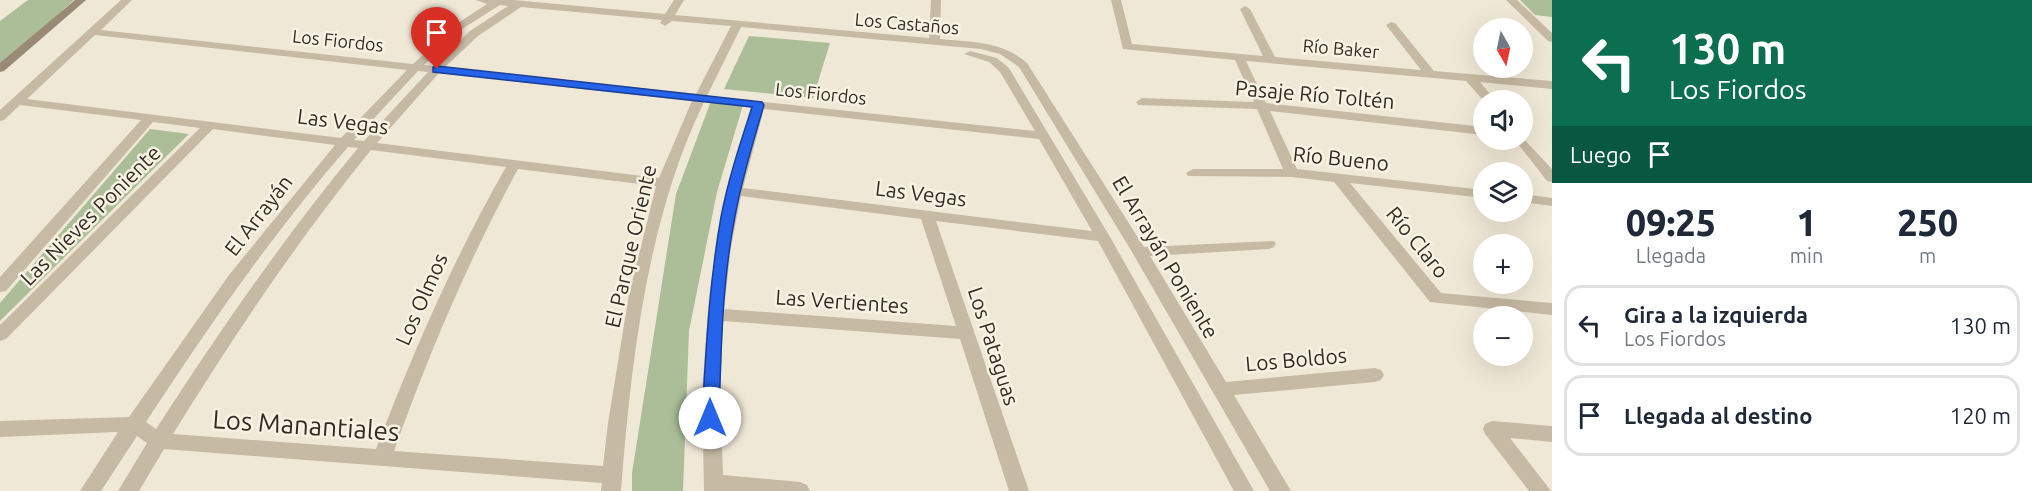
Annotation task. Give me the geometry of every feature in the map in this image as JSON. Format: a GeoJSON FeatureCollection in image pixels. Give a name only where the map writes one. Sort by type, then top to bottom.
{"type":"FeatureCollection","features":[{"type":"Feature","properties":{"kind":"main road"},"geometry":{"type":"LineString","coordinates":[[0,69],[81,0]]}},
{"type":"Feature","properties":{"kind":"street"},"geometry":{"type":"LineString","coordinates":[[0,117],[127,0]]}},
{"type":"Feature","properties":{"kind":"street"},"geometry":{"type":"LineString","coordinates":[[666,21],[679,0]]}},
{"type":"Feature","properties":{"kind":"street"},"geometry":{"type":"LineString","coordinates":[[934,42],[936,0]]}},
{"type":"Feature","properties":{"kind":"street","name":"Río Baker"},"geometry":{"type":"LineString","coordinates":[[1116,0],[1127,47],[1552,85]]}},
{"type":"Feature","properties":{"kind":"street"},"geometry":{"type":"LineString","coordinates":[[1511,0],[1552,39]]}},
{"type":"Feature","properties":{"kind":"street","name":"El Arrayán"},"geometry":{"type":"LineString","coordinates":[[90,491],[241,271],[343,142],[481,3],[502,6],[520,4]]}},
{"type":"Feature","properties":{"kind":"street","name":"Los Castaños"},"geometry":{"type":"LineString","coordinates":[[520,4],[666,21]]}},
{"type":"Feature","properties":{"kind":"street","name":"Los Castaños"},"geometry":{"type":"LineString","coordinates":[[502,6],[1000,56]]}},
{"type":"Feature","properties":{"kind":"street","name":"El Arrayán"},"geometry":{"type":"LineString","coordinates":[[128,491],[260,285],[367,146],[437,69],[502,6]]}},
{"type":"Feature","properties":{"kind":"street"},"geometry":{"type":"LineString","coordinates":[[1245,9],[1271,60]]}},
{"type":"Feature","properties":{"kind":"street"},"geometry":{"type":"LineString","coordinates":[[1391,25],[1430,74]]}},
{"type":"Feature","properties":{"kind":"street","name":"Los Castaños"},"geometry":{"type":"LineString","coordinates":[[735,28],[984,47],[1000,56]]}},
{"type":"Feature","properties":{"kind":"street","name":"El Parque Oriente"},"geometry":{"type":"LineString","coordinates":[[612,483],[617,423],[637,294],[664,183],[679,143],[735,28]]}},
{"type":"Feature","properties":{"kind":"street","name":"Los Fiordos"},"geometry":{"type":"LineString","coordinates":[[93,32],[1044,136]]}},
{"type":"Feature","properties":{"kind":"street","name":"El Arrayán Poniente"},"geometry":{"type":"LineString","coordinates":[[1000,56],[1005,70],[1103,237],[1244,491]]}},
{"type":"Feature","properties":{"kind":"street","name":"El Arrayán Poniente"},"geometry":{"type":"LineString","coordinates":[[1000,56],[1023,65],[1140,252],[1281,491]]}},
{"type":"Feature","properties":{"kind":"street"},"geometry":{"type":"LineString","coordinates":[[1239,57],[1292,173]]}},
{"type":"Feature","properties":{"kind":"street"},"geometry":{"type":"LineString","coordinates":[[1470,78],[1480,90]]}},
{"type":"Feature","properties":{"kind":"street","name":"Las Vegas"},"geometry":{"type":"LineString","coordinates":[[18,101],[664,183]]}},
{"type":"Feature","properties":{"kind":"street","name":"Pasaje Río Toltén"},"geometry":{"type":"LineString","coordinates":[[1142,102],[1262,106],[1473,130]]}},
{"type":"Feature","properties":{"kind":"street"},"geometry":{"type":"LineString","coordinates":[[759,105],[733,191],[715,314],[710,397],[713,487],[800,491]]}},
{"type":"Feature","properties":{"kind":"street"},"geometry":{"type":"LineString","coordinates":[[0,287],[150,118]]}},
{"type":"Feature","properties":{"kind":"street","name":"Las Nieves Poniente"},"geometry":{"type":"LineString","coordinates":[[0,335],[210,125]]}},
{"type":"Feature","properties":{"kind":"street"},"geometry":{"type":"LineString","coordinates":[[1529,150],[1552,178]]}},
{"type":"Feature","properties":{"kind":"street","name":"Los Olmos"},"geometry":{"type":"LineString","coordinates":[[382,458],[435,320],[487,211],[514,164]]}},
{"type":"Feature","properties":{"kind":"street","name":"Río Bueno"},"geometry":{"type":"LineString","coordinates":[[1193,173],[1292,173],[1473,193]]}},
{"type":"Feature","properties":{"kind":"street","name":"Río Claro"},"geometry":{"type":"LineString","coordinates":[[1338,178],[1436,298],[1552,309]]}},
{"type":"Feature","properties":{"kind":"street","name":"Las Vegas"},"geometry":{"type":"LineString","coordinates":[[733,191],[1103,237]]}},
{"type":"Feature","properties":{"kind":"street"},"geometry":{"type":"LineString","coordinates":[[1533,199],[1552,202]]}},
{"type":"Feature","properties":{"kind":"street","name":"Los Pataguas"},"geometry":{"type":"LineString","coordinates":[[927,215],[1019,491]]}},
{"type":"Feature","properties":{"kind":"street"},"geometry":{"type":"LineString","coordinates":[[1140,252],[1269,244]]}},
{"type":"Feature","properties":{"kind":"street","name":"Las Vertientes"},"geometry":{"type":"LineString","coordinates":[[715,314],[967,333]]}},
{"type":"Feature","properties":{"kind":"street","name":"Los Boldos"},"geometry":{"type":"LineString","coordinates":[[1222,389],[1375,375]]}},
{"type":"Feature","properties":{"kind":"street"},"geometry":{"type":"LineString","coordinates":[[0,429],[134,424],[158,441]]}},
{"type":"Feature","properties":{"kind":"street"},"geometry":{"type":"LineString","coordinates":[[1541,491],[1492,429],[1552,434]]}},
{"type":"Feature","properties":{"kind":"street","name":"Los Manantiales"},"geometry":{"type":"LineString","coordinates":[[158,441],[382,458],[612,483]]}},
{"type":"Feature","properties":{"kind":"green space"},"geometry":{"type":"Polygon","coordinates":[[[28,0],[74,0],[0,67],[0,21],[28,0]]]}},
{"type":"Feature","properties":{"kind":"green space"},"geometry":{"type":"Polygon","coordinates":[[[1520,0],[1552,0],[1552,17],[1535,15],[1520,0]]]}},
{"type":"Feature","properties":{"kind":"green space"},"geometry":{"type":"Polygon","coordinates":[[[749,36],[830,43],[813,98],[724,89],[749,36]]]}},
{"type":"Feature","properties":{"kind":"green space"},"geometry":{"type":"Polygon","coordinates":[[[711,101],[743,105],[717,192],[689,331],[683,491],[632,491],[632,473],[676,194],[711,101]]]}},
{"type":"Feature","properties":{"kind":"green space"},"geometry":{"type":"Polygon","coordinates":[[[150,129],[189,134],[0,321],[0,303],[150,129]]]}},
{"type":"Feature","properties":{"kind":"route"},"geometry":{"type":"LineString","coordinates":[[437,69],[759,105],[746,141],[723,247],[715,314],[710,418]]}}]}
